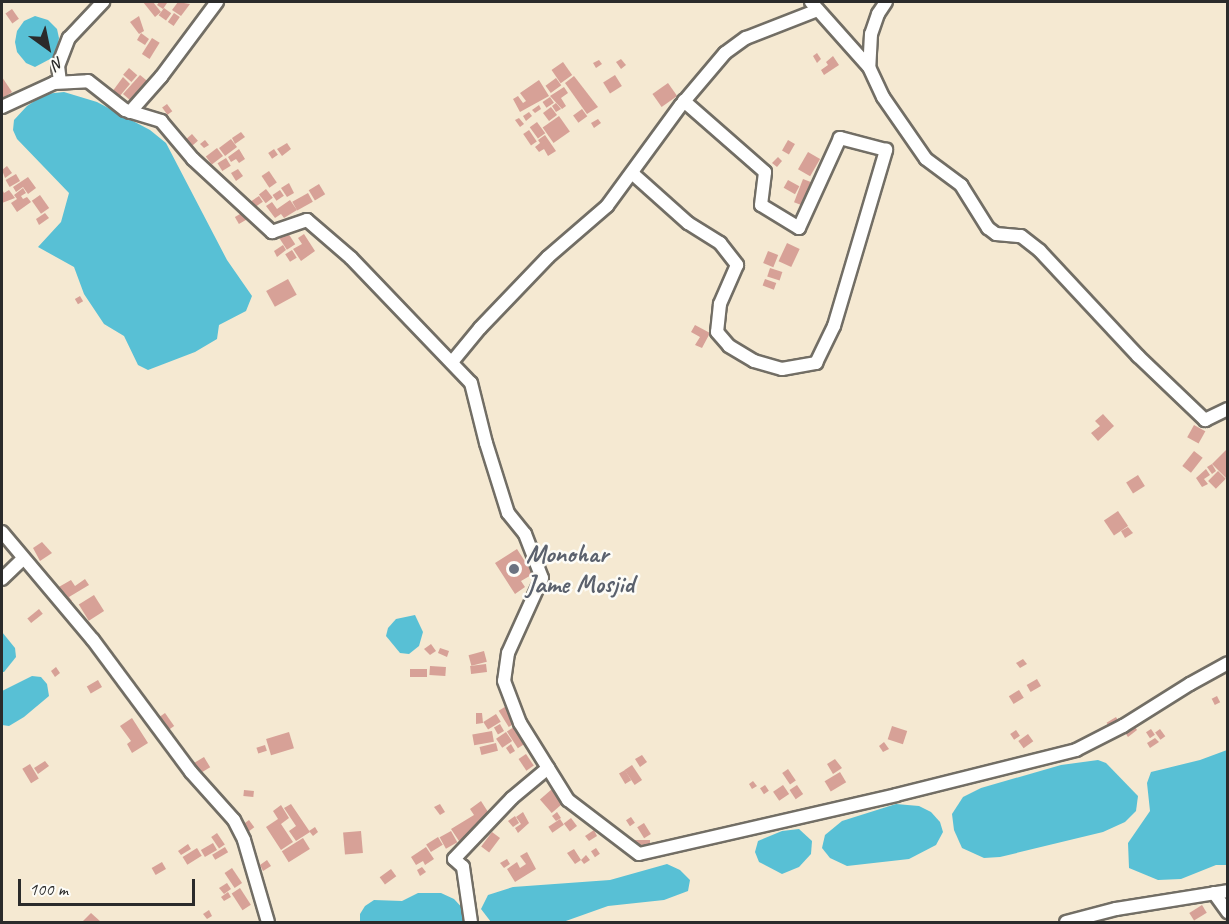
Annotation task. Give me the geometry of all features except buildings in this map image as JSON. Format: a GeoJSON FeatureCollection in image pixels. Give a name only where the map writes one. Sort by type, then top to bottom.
{"type":"FeatureCollection","features":[{"type":"Feature","properties":{"kind":"street"},"geometry":{"type":"LineString","coordinates":[[60,82],[58,66],[69,38],[103,2]]}},
{"type":"Feature","properties":{"kind":"street"},"geometry":{"type":"LineString","coordinates":[[130,112],[161,77],[217,2]]}},
{"type":"Feature","properties":{"kind":"street"},"geometry":{"type":"LineString","coordinates":[[869,67],[871,34],[878,14],[886,2]]}},
{"type":"Feature","properties":{"kind":"street"},"geometry":{"type":"LineString","coordinates":[[452,362],[480,328],[548,257],[607,206],[684,101],[725,53],[746,38],[814,6],[869,67],[884,97],[926,159],[961,185],[988,228],[996,234],[1021,236],[1040,251],[1138,356],[1205,420],[1227,410]]}},
{"type":"Feature","properties":{"kind":"street"},"geometry":{"type":"LineString","coordinates":[[2,107],[60,82],[88,81],[130,112],[161,121],[193,159],[272,232],[308,220],[351,258],[471,383],[486,443],[508,513],[525,534],[542,578],[508,653],[504,681],[520,723],[568,800],[639,854],[896,795],[1076,750],[1123,726],[1227,663]]}},
{"type":"Feature","properties":{"kind":"street"},"geometry":{"type":"LineString","coordinates":[[632,173],[688,223],[720,243],[737,265],[720,304],[717,332],[729,346],[754,361],[782,369],[816,363],[834,326],[886,150],[840,138],[800,228],[761,205],[765,172],[684,101]]}},
{"type":"Feature","properties":{"kind":"street"},"geometry":{"type":"LineString","coordinates":[[2,532],[93,640],[191,772],[234,820],[244,840],[268,922]]}},
{"type":"Feature","properties":{"kind":"street"},"geometry":{"type":"LineString","coordinates":[[2,579],[23,559]]}},
{"type":"Feature","properties":{"kind":"street"},"geometry":{"type":"LineString","coordinates":[[471,922],[463,867],[453,859],[512,798],[548,768]]}},
{"type":"Feature","properties":{"kind":"street"},"geometry":{"type":"LineString","coordinates":[[1066,922],[1116,909],[1227,891]]}},
{"type":"Feature","properties":{"kind":"street"},"geometry":{"type":"LineString","coordinates":[[1214,893],[1227,912]]}},
{"type":"Feature","properties":{"kind":"water"},"geometry":{"type":"Polygon","coordinates":[[[35,16],[48,20],[57,29],[59,38],[57,50],[52,58],[35,67],[26,63],[17,52],[15,42],[17,31],[24,21],[35,16]]]}},
{"type":"Feature","properties":{"kind":"water"},"geometry":{"type":"Polygon","coordinates":[[[64,92],[97,102],[150,130],[166,143],[227,260],[252,296],[246,311],[219,325],[217,339],[195,352],[148,370],[138,365],[124,336],[104,324],[84,294],[74,267],[38,247],[61,222],[69,193],[17,139],[13,130],[14,120],[27,106],[45,94],[64,92]]]}},
{"type":"Feature","properties":{"kind":"water"},"geometry":{"type":"Polygon","coordinates":[[[415,615],[423,632],[419,646],[409,654],[400,653],[386,636],[388,628],[396,619],[415,615]]]}},
{"type":"Feature","properties":{"kind":"water"},"geometry":{"type":"Polygon","coordinates":[[[2,632],[15,648],[16,657],[4,672],[2,672],[2,632]]]}},
{"type":"Feature","properties":{"kind":"water"},"geometry":{"type":"Polygon","coordinates":[[[32,676],[41,677],[47,684],[49,696],[24,717],[9,726],[2,725],[2,691],[32,676]]]}},
{"type":"Feature","properties":{"kind":"water"},"geometry":{"type":"Polygon","coordinates":[[[1227,750],[1227,865],[1216,865],[1181,879],[1158,880],[1129,868],[1128,843],[1150,811],[1147,783],[1151,772],[1200,760],[1227,750]]]}},
{"type":"Feature","properties":{"kind":"water"},"geometry":{"type":"Polygon","coordinates":[[[1098,760],[1106,763],[1138,796],[1136,811],[1125,822],[1103,832],[1000,857],[984,858],[962,848],[954,830],[952,814],[963,797],[981,788],[1061,765],[1098,760]]]}},
{"type":"Feature","properties":{"kind":"water"},"geometry":{"type":"Polygon","coordinates":[[[896,804],[919,806],[931,812],[940,822],[943,832],[936,845],[909,859],[847,866],[830,858],[822,848],[825,835],[842,821],[896,804]]]}},
{"type":"Feature","properties":{"kind":"water"},"geometry":{"type":"Polygon","coordinates":[[[799,829],[812,841],[811,854],[799,867],[782,874],[759,862],[755,852],[758,841],[782,831],[799,829]]]}},
{"type":"Feature","properties":{"kind":"water"},"geometry":{"type":"Polygon","coordinates":[[[667,864],[680,870],[690,880],[688,891],[664,900],[608,906],[563,922],[491,922],[481,909],[488,895],[513,887],[610,880],[667,864]]]}},
{"type":"Feature","properties":{"kind":"water"},"geometry":{"type":"Polygon","coordinates":[[[418,893],[441,893],[454,899],[467,913],[468,922],[360,922],[360,914],[365,906],[374,900],[402,901],[418,893]]]}},
{"type":"Feature","properties":{"kind":"place","name":"Monohar Jame Mosjid"},"geometry":{"type":"Point","coordinates":[514,569]}}]}
